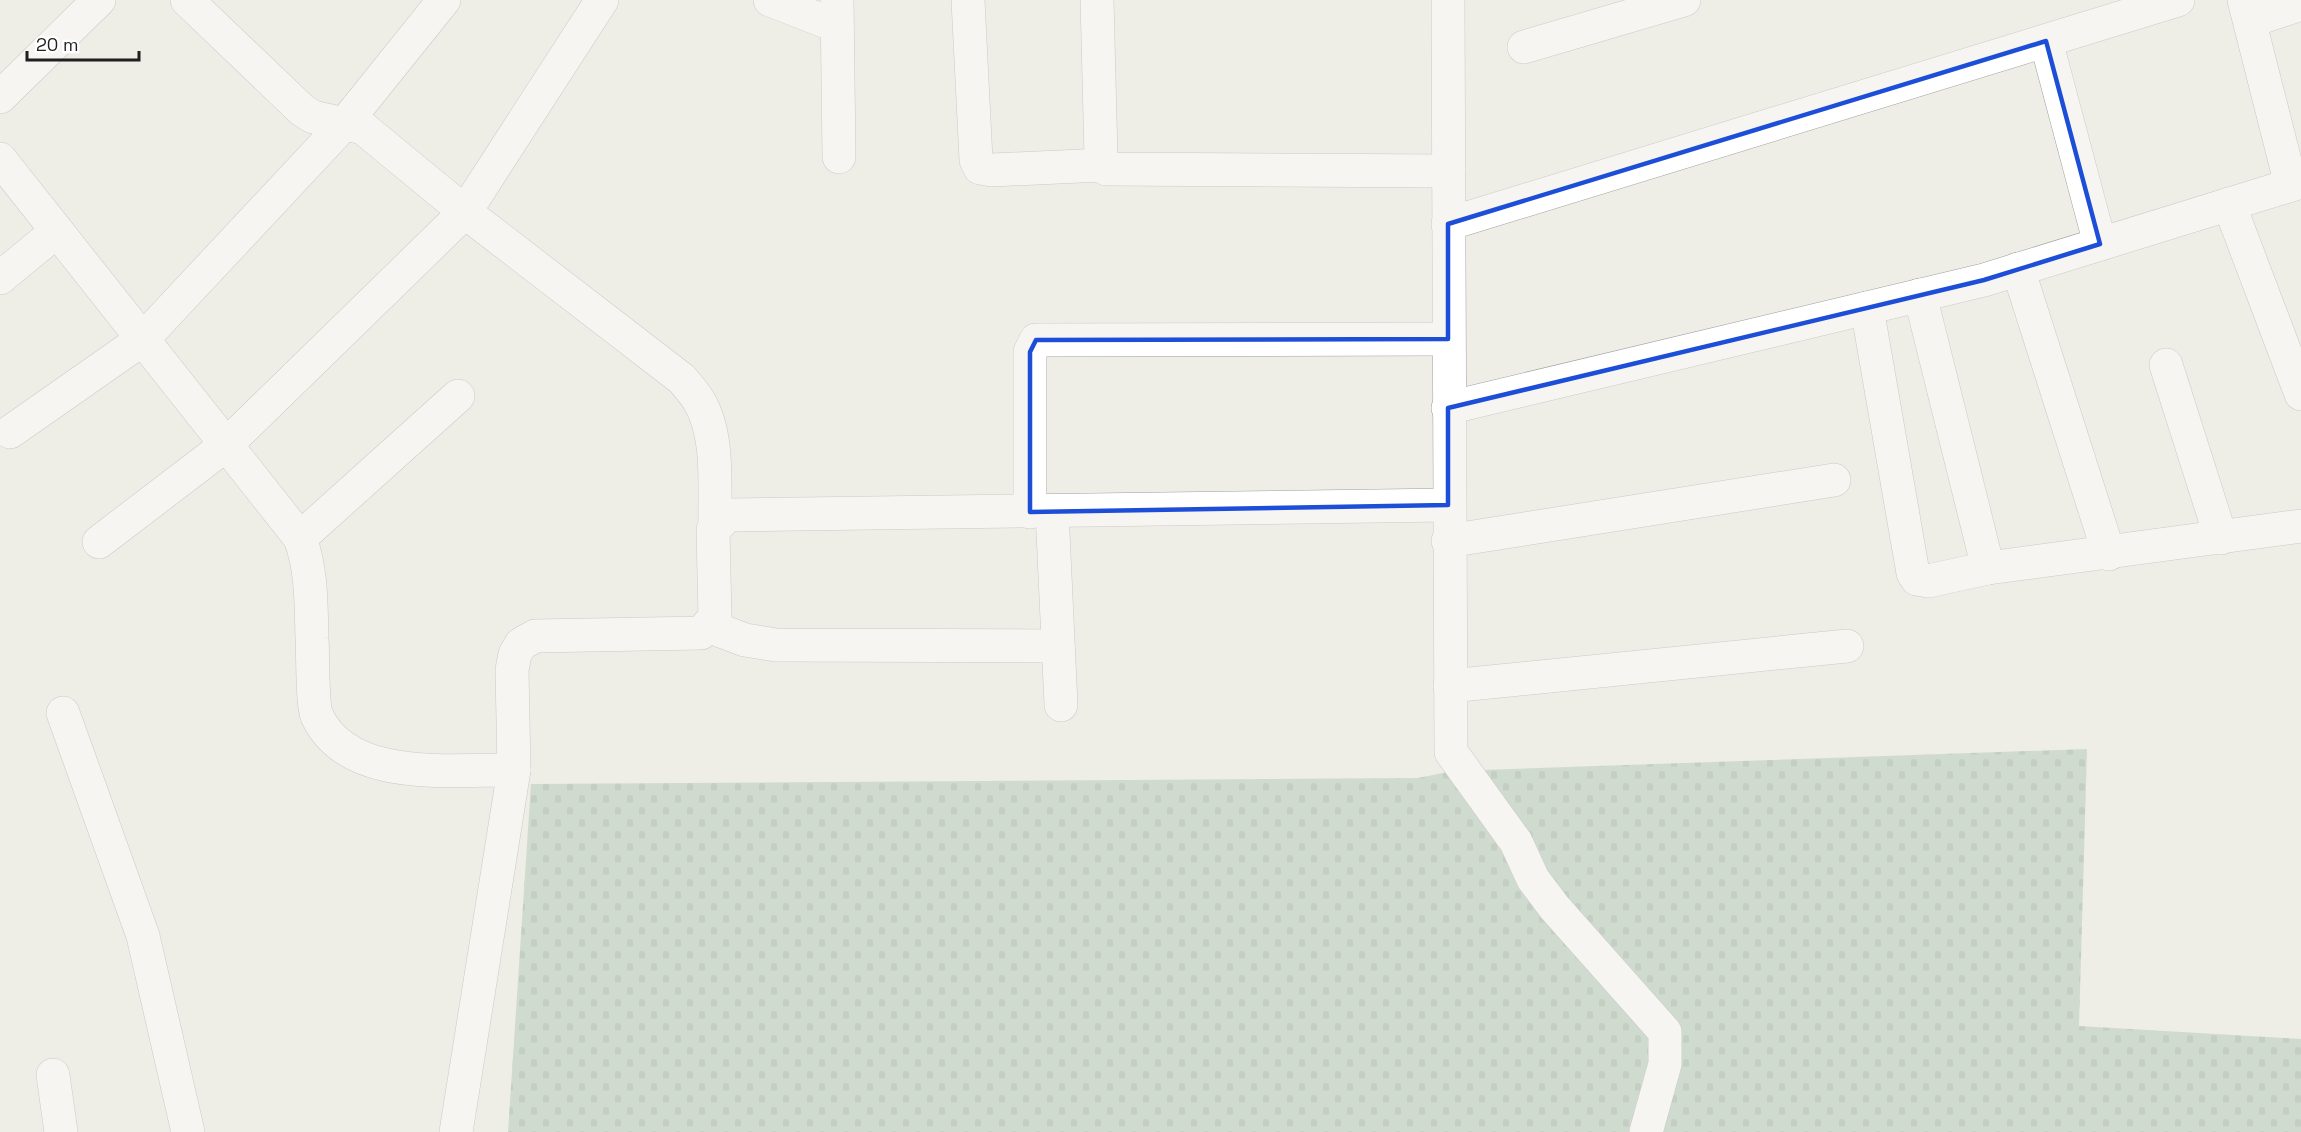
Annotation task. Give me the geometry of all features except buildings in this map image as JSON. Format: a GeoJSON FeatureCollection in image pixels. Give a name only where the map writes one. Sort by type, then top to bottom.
{"type":"FeatureCollection","features":[{"type":"Feature","properties":{"kind":"street"},"geometry":{"type":"LineString","coordinates":[[0,97],[99,0]]}},
{"type":"Feature","properties":{"kind":"street"},"geometry":{"type":"LineString","coordinates":[[187,0],[302,110],[313,117],[346,122],[363,128],[465,212],[682,379],[700,402],[709,428],[713,457],[716,611],[708,626],[701,633],[695,634],[535,636],[521,644],[515,654],[512,670],[514,770],[456,1132]]}},
{"type":"Feature","properties":{"kind":"street"},"geometry":{"type":"LineString","coordinates":[[10,432],[143,339],[346,122],[444,0]]}},
{"type":"Feature","properties":{"kind":"street"},"geometry":{"type":"LineString","coordinates":[[99,542],[226,445],[465,212],[602,0]]}},
{"type":"Feature","properties":{"kind":"street"},"geometry":{"type":"LineString","coordinates":[[770,0],[837,13],[839,157]]}},
{"type":"Feature","properties":{"kind":"street"},"geometry":{"type":"LineString","coordinates":[[968,0],[976,160],[980,168],[992,170],[1102,165],[1112,170],[1449,171]]}},
{"type":"Feature","properties":{"kind":"street"},"geometry":{"type":"LineString","coordinates":[[1097,0],[1102,165]]}},
{"type":"Feature","properties":{"kind":"street"},"geometry":{"type":"LineString","coordinates":[[1448,0],[1448,541],[1451,752],[1516,842],[1533,879],[1554,907],[1665,1032],[1665,1064],[1646,1132]]}},
{"type":"Feature","properties":{"kind":"street"},"geometry":{"type":"LineString","coordinates":[[1524,47],[1684,0]]}},
{"type":"Feature","properties":{"kind":"street"},"geometry":{"type":"LineString","coordinates":[[1448,224],[2178,0]]}},
{"type":"Feature","properties":{"kind":"street"},"geometry":{"type":"LineString","coordinates":[[1448,408],[1867,308],[2018,269],[2296,183],[2247,10],[2301,4]]}},
{"type":"Feature","properties":{"kind":"street"},"geometry":{"type":"LineString","coordinates":[[2046,41],[2100,244]]}},
{"type":"Feature","properties":{"kind":"street"},"geometry":{"type":"LineString","coordinates":[[0,159],[300,538],[306,554],[310,592],[316,714],[332,738],[365,760],[399,769],[514,770]]}},
{"type":"Feature","properties":{"kind":"street"},"geometry":{"type":"LineString","coordinates":[[2229,204],[2301,394]]}},
{"type":"Feature","properties":{"kind":"street"},"geometry":{"type":"LineString","coordinates":[[0,278],[57,231]]}},
{"type":"Feature","properties":{"kind":"street"},"geometry":{"type":"LineString","coordinates":[[2018,269],[2109,554]]}},
{"type":"Feature","properties":{"kind":"street"},"geometry":{"type":"LineString","coordinates":[[1920,295],[1988,568]]}},
{"type":"Feature","properties":{"kind":"street"},"geometry":{"type":"LineString","coordinates":[[1867,308],[1913,573],[1922,581],[1988,568],[2109,554],[2301,526]]}},
{"type":"Feature","properties":{"kind":"street"},"geometry":{"type":"LineString","coordinates":[[1061,705],[1058,645],[1041,511],[1030,352],[1036,340],[1041,338],[1448,339]]}},
{"type":"Feature","properties":{"kind":"street"},"geometry":{"type":"LineString","coordinates":[[2166,365],[2221,538]]}},
{"type":"Feature","properties":{"kind":"street"},"geometry":{"type":"LineString","coordinates":[[300,538],[458,396]]}},
{"type":"Feature","properties":{"kind":"street"},"geometry":{"type":"LineString","coordinates":[[1448,541],[1834,480]]}},
{"type":"Feature","properties":{"kind":"street"},"geometry":{"type":"LineString","coordinates":[[715,526],[728,515],[1448,505]]}},
{"type":"Feature","properties":{"kind":"street"},"geometry":{"type":"LineString","coordinates":[[708,626],[745,640],[776,645],[1058,645]]}},
{"type":"Feature","properties":{"kind":"street"},"geometry":{"type":"LineString","coordinates":[[1450,686],[1847,646]]}},
{"type":"Feature","properties":{"kind":"street"},"geometry":{"type":"LineString","coordinates":[[63,713],[143,936],[188,1132]]}},
{"type":"Feature","properties":{"kind":"street"},"geometry":{"type":"LineString","coordinates":[[53,1075],[62,1132]]}},
{"type":"Feature","properties":{"kind":"highlighted area"},"geometry":{"type":"Polygon","coordinates":[[[2046,41],[2100,244],[1984,280],[1448,408],[1448,505],[1030,512],[1030,352],[1036,340],[1448,339],[1448,224],[2046,41]]]}},
{"type":"Feature","properties":{"kind":"green space"},"geometry":{"type":"Polygon","coordinates":[[[2087,749],[2079,1026],[2301,1039],[2301,1132],[508,1132],[531,784],[1418,778],[1453,771],[2087,749]]]}}]}
